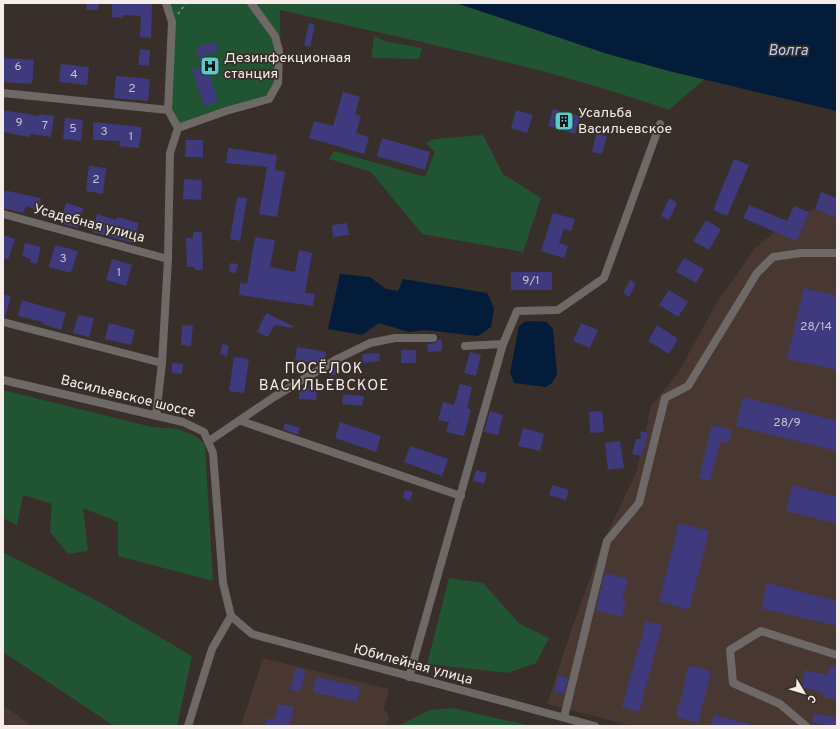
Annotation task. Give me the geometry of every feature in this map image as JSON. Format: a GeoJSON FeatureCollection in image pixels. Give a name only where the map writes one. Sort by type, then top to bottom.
{"type":"FeatureCollection","features":[{"type":"Feature","properties":{"kind":"street"},"geometry":{"type":"LineString","coordinates":[[156,416],[162,363],[168,259],[170,153],[178,128],[168,110],[172,22],[166,3]]}},
{"type":"Feature","properties":{"kind":"street"},"geometry":{"type":"LineString","coordinates":[[178,128],[226,111],[268,99],[278,82],[279,51],[275,36],[251,3]]}},
{"type":"Feature","properties":{"kind":"street"},"geometry":{"type":"LineString","coordinates":[[3,93],[168,110]]}},
{"type":"Feature","properties":{"kind":"street"},"geometry":{"type":"LineString","coordinates":[[409,677],[503,344],[517,311],[558,310],[604,278],[660,124]]}},
{"type":"Feature","properties":{"kind":"street","name":"Усадебная улица"},"geometry":{"type":"LineString","coordinates":[[3,214],[168,259]]}},
{"type":"Feature","properties":{"kind":"street"},"geometry":{"type":"LineString","coordinates":[[564,717],[607,541],[639,503],[665,398],[688,386],[757,273],[773,258],[801,253],[837,253]]}},
{"type":"Feature","properties":{"kind":"street"},"geometry":{"type":"LineString","coordinates":[[3,322],[162,363]]}},
{"type":"Feature","properties":{"kind":"street"},"geometry":{"type":"LineString","coordinates":[[209,441],[280,393],[337,359],[370,343],[395,338],[433,338]]}},
{"type":"Feature","properties":{"kind":"street"},"geometry":{"type":"LineString","coordinates":[[465,346],[503,344]]}},
{"type":"Feature","properties":{"kind":"street","name":"Васильевское шоссе"},"geometry":{"type":"LineString","coordinates":[[3,380],[194,425],[204,432],[213,453],[223,583],[231,616]]}},
{"type":"Feature","properties":{"kind":"street"},"geometry":{"type":"LineString","coordinates":[[241,420],[460,496]]}},
{"type":"Feature","properties":{"kind":"street"},"geometry":{"type":"LineString","coordinates":[[188,726],[212,649],[231,616]]}},
{"type":"Feature","properties":{"kind":"street","name":"Юбилейная улица"},"geometry":{"type":"LineString","coordinates":[[231,616],[252,634],[594,726]]}},
{"type":"Feature","properties":{"kind":"street"},"geometry":{"type":"LineString","coordinates":[[806,726],[780,704],[733,683],[730,650],[761,632],[837,655]]}},
{"type":"Feature","properties":{"kind":"path"},"geometry":{"type":"LineString","coordinates":[[172,22],[186,3]]}},
{"type":"Feature","properties":{"kind":"shaded area"},"geometry":{"type":"Polygon","coordinates":[[[837,203],[837,726],[632,726],[547,704],[572,628],[603,542],[636,473],[651,406],[678,373],[717,302],[756,247],[791,220],[825,204],[837,203]]]}},
{"type":"Feature","properties":{"kind":"shaded area"},"geometry":{"type":"Polygon","coordinates":[[[263,658],[389,689],[384,708],[389,717],[386,726],[241,726],[263,658]]]}},
{"type":"Feature","properties":{"kind":"shaded area"},"geometry":{"type":"Polygon","coordinates":[[[3,705],[32,726],[3,726],[3,705]]]}},
{"type":"Feature","properties":{"kind":"green space"},"geometry":{"type":"Polygon","coordinates":[[[166,3],[456,3],[608,54],[673,72],[705,79],[669,110],[622,94],[525,67],[280,10],[281,80],[271,102],[178,128],[168,110],[172,22],[166,3]]]}},
{"type":"Feature","properties":{"kind":"green space"},"geometry":{"type":"Polygon","coordinates":[[[374,36],[388,42],[422,48],[419,59],[371,58],[374,36]]]}},
{"type":"Feature","properties":{"kind":"green space"},"geometry":{"type":"Polygon","coordinates":[[[483,135],[503,174],[541,198],[523,252],[422,234],[371,172],[329,159],[334,151],[425,177],[435,152],[426,143],[434,139],[483,135]]]}},
{"type":"Feature","properties":{"kind":"green space"},"geometry":{"type":"Polygon","coordinates":[[[3,390],[152,427],[178,429],[196,436],[205,445],[213,581],[118,556],[118,522],[83,508],[88,551],[68,554],[50,532],[52,504],[23,495],[17,525],[3,518],[3,390]]]}},
{"type":"Feature","properties":{"kind":"green space"},"geometry":{"type":"Polygon","coordinates":[[[3,552],[103,604],[192,656],[177,726],[114,726],[3,652],[3,552]]]}},
{"type":"Feature","properties":{"kind":"green space"},"geometry":{"type":"Polygon","coordinates":[[[449,578],[483,583],[520,624],[549,638],[536,663],[508,673],[427,664],[449,578]]]}},
{"type":"Feature","properties":{"kind":"green space"},"geometry":{"type":"Polygon","coordinates":[[[453,708],[531,726],[398,726],[430,710],[453,708]]]}},
{"type":"Feature","properties":{"kind":"water","name":"Волга"},"geometry":{"type":"Polygon","coordinates":[[[456,3],[837,3],[837,111],[673,72],[608,54],[456,3]]]}},
{"type":"Feature","properties":{"kind":"water"},"geometry":{"type":"Polygon","coordinates":[[[340,274],[370,277],[386,289],[398,291],[403,279],[487,293],[494,308],[491,327],[478,336],[425,330],[409,332],[379,323],[362,335],[328,329],[340,274]]]}},
{"type":"Feature","properties":{"kind":"water"},"geometry":{"type":"Polygon","coordinates":[[[526,321],[547,322],[553,329],[557,374],[552,383],[546,387],[514,383],[510,373],[519,326],[526,321]]]}},
{"type":"Feature","properties":{"kind":"building"},"geometry":{"type":"Polygon","coordinates":[[[87,3],[99,3],[98,10],[86,10],[87,3]]]}},
{"type":"Feature","properties":{"kind":"building"},"geometry":{"type":"Polygon","coordinates":[[[112,3],[152,3],[151,38],[140,37],[141,16],[123,15],[123,18],[112,17],[112,3]]]}},
{"type":"Feature","properties":{"kind":"building"},"geometry":{"type":"Polygon","coordinates":[[[309,23],[315,25],[310,47],[304,45],[309,23]]]}},
{"type":"Feature","properties":{"kind":"building"},"geometry":{"type":"Polygon","coordinates":[[[216,42],[218,51],[203,55],[218,101],[204,106],[192,70],[200,67],[197,47],[216,42]]]}},
{"type":"Feature","properties":{"kind":"building"},"geometry":{"type":"Polygon","coordinates":[[[140,49],[150,50],[149,66],[138,65],[140,49]]]}},
{"type":"Feature","properties":{"kind":"building"},"geometry":{"type":"Polygon","coordinates":[[[4,58],[34,60],[32,84],[3,82],[4,58]]]}},
{"type":"Feature","properties":{"kind":"building"},"geometry":{"type":"Polygon","coordinates":[[[61,64],[89,67],[87,85],[59,82],[61,64]]]}},
{"type":"Feature","properties":{"kind":"building"},"geometry":{"type":"Polygon","coordinates":[[[116,76],[150,79],[148,101],[114,98],[116,76]]]}},
{"type":"Feature","properties":{"kind":"building"},"geometry":{"type":"Polygon","coordinates":[[[343,92],[360,97],[355,114],[361,116],[356,133],[369,137],[364,154],[309,138],[314,121],[333,126],[343,92]]]}},
{"type":"Feature","properties":{"kind":"building","name":"Усальба Васильевское"},"geometry":{"type":"Polygon","coordinates":[[[553,109],[580,116],[575,134],[548,126],[553,109]]]}},
{"type":"Feature","properties":{"kind":"building"},"geometry":{"type":"Polygon","coordinates":[[[3,110],[39,116],[39,114],[54,116],[51,137],[30,134],[29,137],[3,132],[3,110]]]}},
{"type":"Feature","properties":{"kind":"building"},"geometry":{"type":"Polygon","coordinates":[[[516,110],[533,115],[527,133],[511,128],[516,110]]]}},
{"type":"Feature","properties":{"kind":"building"},"geometry":{"type":"Polygon","coordinates":[[[65,118],[83,120],[81,141],[63,139],[65,118]]]}},
{"type":"Feature","properties":{"kind":"building"},"geometry":{"type":"Polygon","coordinates":[[[93,122],[142,127],[139,148],[119,146],[120,141],[93,140],[93,122]]]}},
{"type":"Feature","properties":{"kind":"building"},"geometry":{"type":"Polygon","coordinates":[[[596,134],[607,136],[602,154],[592,152],[596,134]]]}},
{"type":"Feature","properties":{"kind":"building"},"geometry":{"type":"Polygon","coordinates":[[[382,138],[430,152],[425,170],[377,156],[382,138]]]}},
{"type":"Feature","properties":{"kind":"building"},"geometry":{"type":"Polygon","coordinates":[[[186,140],[203,140],[203,157],[185,157],[186,140]]]}},
{"type":"Feature","properties":{"kind":"building"},"geometry":{"type":"Polygon","coordinates":[[[228,148],[277,155],[275,170],[285,172],[277,217],[259,214],[267,167],[226,163],[228,148]]]}},
{"type":"Feature","properties":{"kind":"building"},"geometry":{"type":"Polygon","coordinates":[[[734,159],[749,165],[727,216],[713,210],[734,159]]]}},
{"type":"Feature","properties":{"kind":"building"},"geometry":{"type":"Polygon","coordinates":[[[89,166],[106,168],[103,194],[86,191],[89,166]]]}},
{"type":"Feature","properties":{"kind":"building"},"geometry":{"type":"Polygon","coordinates":[[[184,179],[202,180],[201,200],[183,199],[184,179]]]}},
{"type":"Feature","properties":{"kind":"building"},"geometry":{"type":"Polygon","coordinates":[[[3,190],[41,198],[38,210],[26,206],[23,213],[3,208],[3,190]]]}},
{"type":"Feature","properties":{"kind":"building"},"geometry":{"type":"Polygon","coordinates":[[[821,192],[837,198],[837,218],[815,209],[821,192]]]}},
{"type":"Feature","properties":{"kind":"building"},"geometry":{"type":"Polygon","coordinates":[[[237,197],[247,198],[240,241],[230,239],[237,197]]]}},
{"type":"Feature","properties":{"kind":"building"},"geometry":{"type":"Polygon","coordinates":[[[669,198],[677,203],[669,220],[661,216],[669,198]]]}},
{"type":"Feature","properties":{"kind":"building"},"geometry":{"type":"Polygon","coordinates":[[[66,203],[83,208],[78,228],[60,223],[66,203]]]}},
{"type":"Feature","properties":{"kind":"building"},"geometry":{"type":"Polygon","coordinates":[[[749,205],[787,221],[794,206],[809,212],[796,241],[743,218],[749,205]]]}},
{"type":"Feature","properties":{"kind":"building"},"geometry":{"type":"Polygon","coordinates":[[[553,213],[575,219],[571,231],[564,229],[559,243],[568,246],[564,258],[541,251],[553,213]]]}},
{"type":"Feature","properties":{"kind":"building"},"geometry":{"type":"Polygon","coordinates":[[[97,214],[116,220],[117,217],[139,223],[133,243],[92,232],[97,214]]]}},
{"type":"Feature","properties":{"kind":"building"},"geometry":{"type":"Polygon","coordinates":[[[706,220],[721,229],[709,250],[693,241],[706,220]]]}},
{"type":"Feature","properties":{"kind":"building"},"geometry":{"type":"Polygon","coordinates":[[[347,223],[349,235],[333,237],[332,225],[347,223]]]}},
{"type":"Feature","properties":{"kind":"building"},"geometry":{"type":"Polygon","coordinates":[[[193,232],[202,232],[203,270],[195,270],[194,267],[187,267],[186,238],[193,238],[193,232]]]}},
{"type":"Feature","properties":{"kind":"building"},"geometry":{"type":"Polygon","coordinates":[[[3,235],[15,239],[8,260],[3,258],[3,235]]]}},
{"type":"Feature","properties":{"kind":"building"},"geometry":{"type":"Polygon","coordinates":[[[255,237],[275,240],[270,267],[295,272],[299,250],[312,253],[305,293],[315,294],[313,306],[239,295],[240,283],[247,284],[255,237]]]}},
{"type":"Feature","properties":{"kind":"building"},"geometry":{"type":"Polygon","coordinates":[[[25,243],[41,247],[37,264],[30,262],[31,259],[22,256],[25,243]]]}},
{"type":"Feature","properties":{"kind":"building"},"geometry":{"type":"Polygon","coordinates":[[[55,245],[78,251],[71,273],[49,267],[55,245]]]}},
{"type":"Feature","properties":{"kind":"building"},"geometry":{"type":"Polygon","coordinates":[[[684,258],[704,269],[696,283],[676,272],[684,258]]]}},
{"type":"Feature","properties":{"kind":"building"},"geometry":{"type":"Polygon","coordinates":[[[112,259],[132,265],[126,286],[106,280],[112,259]]]}},
{"type":"Feature","properties":{"kind":"building"},"geometry":{"type":"Polygon","coordinates":[[[230,263],[238,264],[236,273],[229,272],[230,263]]]}},
{"type":"Feature","properties":{"kind":"building"},"geometry":{"type":"Polygon","coordinates":[[[511,272],[552,272],[552,290],[511,290],[511,272]]]}},
{"type":"Feature","properties":{"kind":"building"},"geometry":{"type":"Polygon","coordinates":[[[630,280],[636,283],[629,297],[623,293],[630,280]]]}},
{"type":"Feature","properties":{"kind":"building"},"geometry":{"type":"Polygon","coordinates":[[[804,288],[837,296],[837,370],[787,359],[804,288]]]}},
{"type":"Feature","properties":{"kind":"building"},"geometry":{"type":"Polygon","coordinates":[[[669,290],[688,302],[678,317],[659,305],[669,290]]]}},
{"type":"Feature","properties":{"kind":"building"},"geometry":{"type":"Polygon","coordinates":[[[3,294],[11,297],[5,317],[3,317],[3,294]]]}},
{"type":"Feature","properties":{"kind":"building"},"geometry":{"type":"Polygon","coordinates":[[[22,300],[66,313],[61,330],[43,324],[43,322],[18,316],[22,300]]]}},
{"type":"Feature","properties":{"kind":"building"},"geometry":{"type":"Polygon","coordinates":[[[266,313],[293,326],[292,328],[274,325],[268,337],[257,332],[266,313]]]}},
{"type":"Feature","properties":{"kind":"building"},"geometry":{"type":"Polygon","coordinates":[[[78,315],[94,318],[89,337],[73,333],[78,315]]]}},
{"type":"Feature","properties":{"kind":"building"},"geometry":{"type":"Polygon","coordinates":[[[109,323],[135,330],[131,345],[105,339],[109,323]]]}},
{"type":"Feature","properties":{"kind":"building"},"geometry":{"type":"Polygon","coordinates":[[[581,323],[598,330],[590,348],[573,341],[581,323]]]}},
{"type":"Feature","properties":{"kind":"building"},"geometry":{"type":"Polygon","coordinates":[[[182,325],[193,326],[191,346],[181,345],[182,325]]]}},
{"type":"Feature","properties":{"kind":"building"},"geometry":{"type":"Polygon","coordinates":[[[657,325],[678,339],[669,354],[648,341],[657,325]]]}},
{"type":"Feature","properties":{"kind":"building"},"geometry":{"type":"Polygon","coordinates":[[[438,340],[442,340],[442,351],[428,352],[427,344],[435,343],[438,340]]]}},
{"type":"Feature","properties":{"kind":"building"},"geometry":{"type":"Polygon","coordinates":[[[222,344],[229,346],[227,356],[220,354],[222,344]]]}},
{"type":"Feature","properties":{"kind":"building"},"geometry":{"type":"Polygon","coordinates":[[[297,347],[326,352],[325,360],[318,364],[295,360],[297,347]]]}},
{"type":"Feature","properties":{"kind":"building"},"geometry":{"type":"Polygon","coordinates":[[[401,350],[416,350],[416,363],[401,363],[401,350]]]}},
{"type":"Feature","properties":{"kind":"building"},"geometry":{"type":"Polygon","coordinates":[[[470,352],[481,355],[476,376],[464,373],[470,352]]]}},
{"type":"Feature","properties":{"kind":"building"},"geometry":{"type":"Polygon","coordinates":[[[379,353],[380,361],[363,363],[362,354],[379,353]]]}},
{"type":"Feature","properties":{"kind":"building"},"geometry":{"type":"Polygon","coordinates":[[[234,357],[249,359],[244,393],[229,391],[234,357]]]}},
{"type":"Feature","properties":{"kind":"building"},"geometry":{"type":"Polygon","coordinates":[[[172,363],[183,364],[182,374],[172,373],[172,363]]]}},
{"type":"Feature","properties":{"kind":"building"},"geometry":{"type":"Polygon","coordinates":[[[340,365],[340,375],[331,375],[331,369],[340,365]]]}},
{"type":"Feature","properties":{"kind":"building"},"geometry":{"type":"Polygon","coordinates":[[[460,384],[472,387],[467,408],[471,410],[464,436],[446,432],[449,422],[438,420],[443,402],[454,405],[460,384]]]}},
{"type":"Feature","properties":{"kind":"building"},"geometry":{"type":"Polygon","coordinates":[[[299,388],[317,388],[316,400],[299,399],[299,388]]]}},
{"type":"Feature","properties":{"kind":"building"},"geometry":{"type":"Polygon","coordinates":[[[343,394],[364,396],[362,406],[342,404],[343,394]]]}},
{"type":"Feature","properties":{"kind":"building"},"geometry":{"type":"Polygon","coordinates":[[[743,397],[837,421],[837,451],[736,426],[743,397]]]}},
{"type":"Feature","properties":{"kind":"building"},"geometry":{"type":"Polygon","coordinates":[[[490,411],[503,415],[498,435],[484,432],[490,411]]]}},
{"type":"Feature","properties":{"kind":"building"},"geometry":{"type":"Polygon","coordinates":[[[602,411],[604,432],[590,433],[589,412],[602,411]]]}},
{"type":"Feature","properties":{"kind":"building"},"geometry":{"type":"Polygon","coordinates":[[[340,422],[381,436],[376,452],[335,438],[340,422]]]}},
{"type":"Feature","properties":{"kind":"building"},"geometry":{"type":"Polygon","coordinates":[[[285,423],[300,428],[298,435],[283,429],[285,423]]]}},
{"type":"Feature","properties":{"kind":"building"},"geometry":{"type":"Polygon","coordinates":[[[712,425],[732,430],[728,444],[721,441],[710,481],[699,478],[712,425]]]}},
{"type":"Feature","properties":{"kind":"building"},"geometry":{"type":"Polygon","coordinates":[[[523,428],[544,434],[540,451],[518,446],[523,428]]]}},
{"type":"Feature","properties":{"kind":"building"},"geometry":{"type":"Polygon","coordinates":[[[640,431],[648,433],[641,456],[632,454],[636,439],[641,439],[640,431]]]}},
{"type":"Feature","properties":{"kind":"building"},"geometry":{"type":"Polygon","coordinates":[[[620,441],[624,468],[608,470],[605,443],[620,441]]]}},
{"type":"Feature","properties":{"kind":"building"},"geometry":{"type":"Polygon","coordinates":[[[410,446],[448,459],[442,476],[404,462],[410,446]]]}},
{"type":"Feature","properties":{"kind":"building"},"geometry":{"type":"Polygon","coordinates":[[[476,470],[487,473],[484,484],[473,481],[476,470]]]}},
{"type":"Feature","properties":{"kind":"building"},"geometry":{"type":"Polygon","coordinates":[[[552,485],[569,490],[566,500],[549,495],[552,485]]]}},
{"type":"Feature","properties":{"kind":"building"},"geometry":{"type":"Polygon","coordinates":[[[792,485],[837,497],[837,524],[786,511],[792,485]]]}},
{"type":"Feature","properties":{"kind":"building"},"geometry":{"type":"Polygon","coordinates":[[[405,490],[413,492],[410,501],[403,498],[405,490]]]}},
{"type":"Feature","properties":{"kind":"building"},"geometry":{"type":"Polygon","coordinates":[[[679,523],[709,531],[689,610],[659,601],[679,523]]]}},
{"type":"Feature","properties":{"kind":"building"},"geometry":{"type":"Polygon","coordinates":[[[605,573],[628,579],[622,602],[626,602],[622,617],[596,610],[605,573]]]}},
{"type":"Feature","properties":{"kind":"building"},"geometry":{"type":"Polygon","coordinates":[[[767,583],[837,601],[837,626],[761,608],[767,583]]]}},
{"type":"Feature","properties":{"kind":"building"},"geometry":{"type":"Polygon","coordinates":[[[646,621],[662,625],[639,712],[622,707],[646,621]]]}},
{"type":"Feature","properties":{"kind":"building"},"geometry":{"type":"Polygon","coordinates":[[[689,665],[711,671],[698,723],[676,717],[689,665]]]}},
{"type":"Feature","properties":{"kind":"building"},"geometry":{"type":"Polygon","coordinates":[[[831,665],[837,667],[837,700],[823,697],[824,693],[801,687],[805,670],[828,675],[831,665]]]}},
{"type":"Feature","properties":{"kind":"building"},"geometry":{"type":"Polygon","coordinates":[[[296,668],[306,670],[300,692],[290,689],[296,668]]]}},
{"type":"Feature","properties":{"kind":"building"},"geometry":{"type":"Polygon","coordinates":[[[558,675],[568,678],[564,694],[554,692],[558,675]]]}},
{"type":"Feature","properties":{"kind":"building"},"geometry":{"type":"Polygon","coordinates":[[[316,677],[360,687],[357,702],[313,692],[316,677]]]}},
{"type":"Feature","properties":{"kind":"building"},"geometry":{"type":"Polygon","coordinates":[[[279,704],[294,707],[289,726],[265,726],[267,718],[274,720],[279,704]]]}},
{"type":"Feature","properties":{"kind":"building"},"geometry":{"type":"Polygon","coordinates":[[[814,713],[837,718],[837,726],[812,723],[814,713]]]}},
{"type":"Feature","properties":{"kind":"building"},"geometry":{"type":"Polygon","coordinates":[[[714,715],[749,724],[749,726],[711,726],[714,715]]]}},
{"type":"Feature","properties":{"kind":"place","name":"Дезинфекционаая станция"},"geometry":{"type":"Point","coordinates":[210,66]}},
{"type":"Feature","properties":{"kind":"place","name":"Усальба Васильевское"},"geometry":{"type":"Point","coordinates":[564,121]}},
{"type":"Feature","properties":{"kind":"district","name":"ПОСЁЛОК ВАСИЛЬЕВСКОЕ"},"geometry":{"type":"Point","coordinates":[324,378]}}]}
